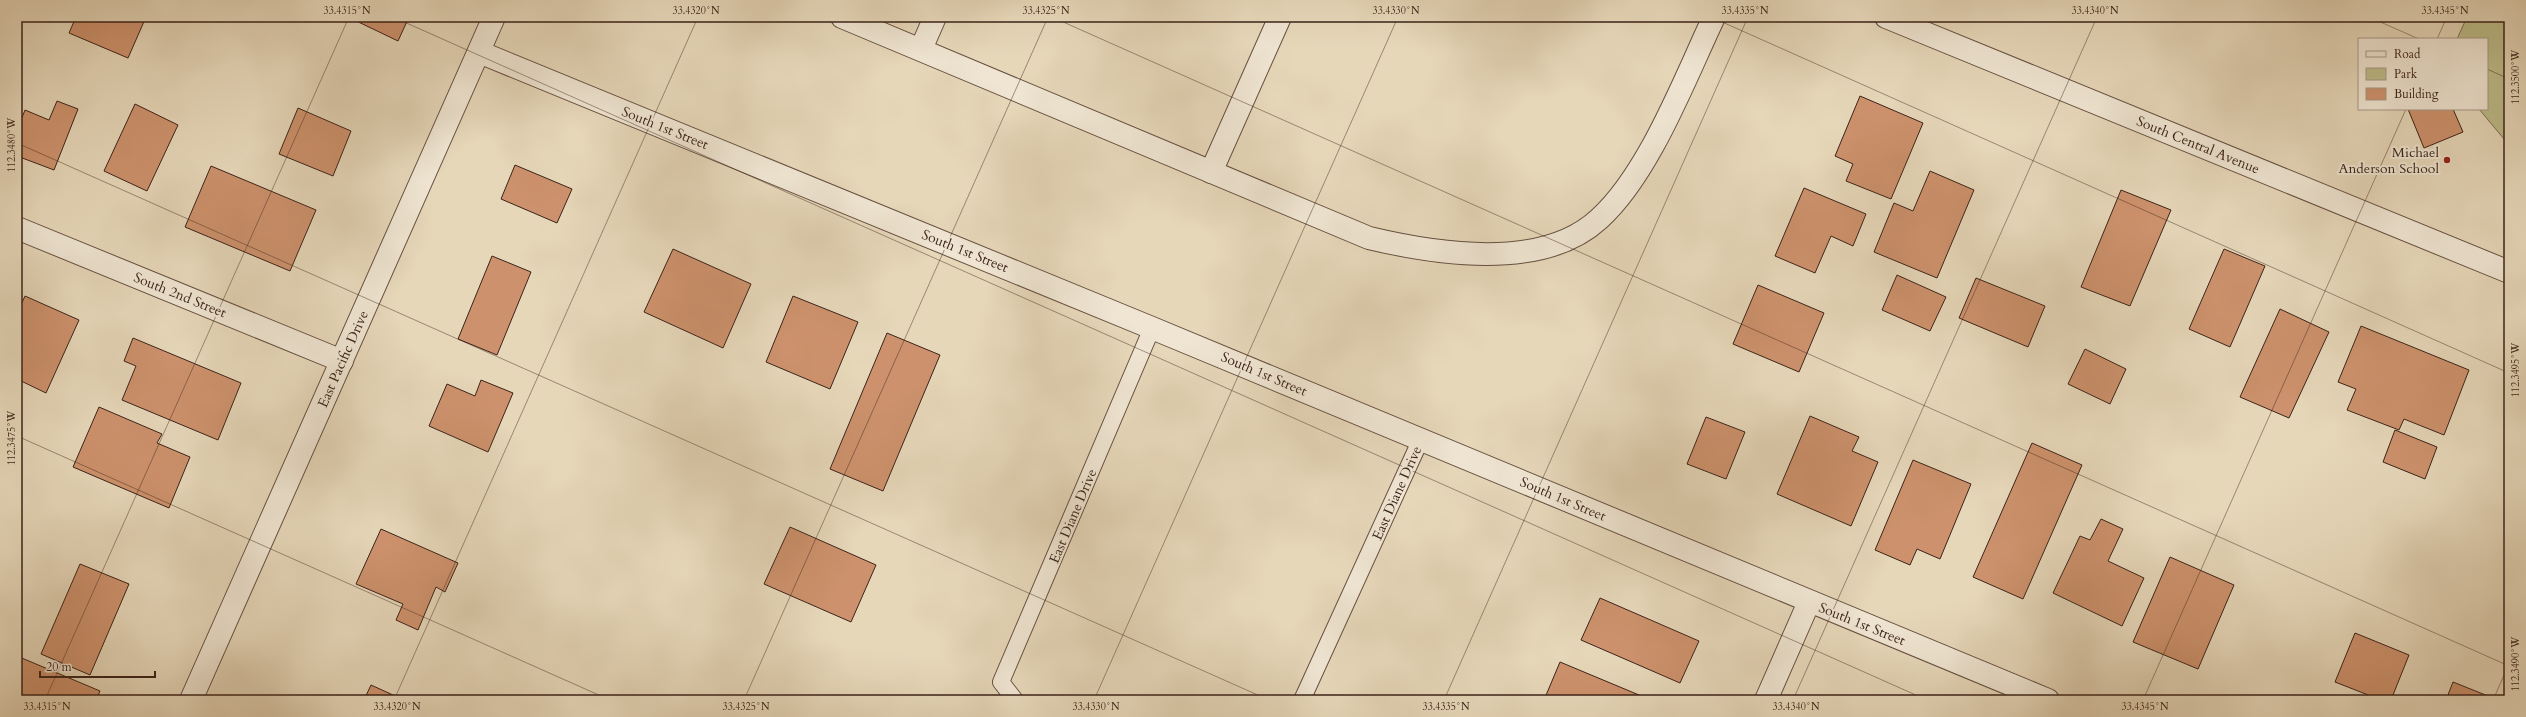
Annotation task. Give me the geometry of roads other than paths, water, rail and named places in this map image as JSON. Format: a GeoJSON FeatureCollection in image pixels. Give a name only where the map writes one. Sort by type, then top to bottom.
{"type":"FeatureCollection","features":[{"type":"Feature","properties":{"kind":"street","name":"East Pacific Drive"},"geometry":{"type":"LineString","coordinates":[[190,700],[494,17]]}},
{"type":"Feature","properties":{"kind":"street"},"geometry":{"type":"LineString","coordinates":[[842,17],[1369,238],[1398,245],[1484,256],[1519,252],[1564,241],[1599,220],[1621,195],[1642,164],[1672,108],[1714,17]]}},
{"type":"Feature","properties":{"kind":"street"},"geometry":{"type":"LineString","coordinates":[[921,49],[935,17]]}},
{"type":"Feature","properties":{"kind":"street"},"geometry":{"type":"LineString","coordinates":[[1212,172],[1280,17]]}},
{"type":"Feature","properties":{"kind":"street","name":"South Central Avenue"},"geometry":{"type":"LineString","coordinates":[[1886,17],[2509,272]]}},
{"type":"Feature","properties":{"kind":"street","name":"South 1st Street"},"geometry":{"type":"LineString","coordinates":[[479,52],[1152,328],[2048,700]]}},
{"type":"Feature","properties":{"kind":"street","name":"South 2nd Street"},"geometry":{"type":"LineString","coordinates":[[17,228],[342,361]]}},
{"type":"Feature","properties":{"kind":"street"},"geometry":{"type":"LineString","coordinates":[[1766,700],[1809,602]]}},
{"type":"Feature","properties":{"kind":"lane","name":"East Diane Drive"},"geometry":{"type":"LineString","coordinates":[[1015,700],[1001,682],[1152,328]]}},
{"type":"Feature","properties":{"kind":"lane","name":"East Diane Drive"},"geometry":{"type":"LineString","coordinates":[[1302,700],[1421,440]]}},
{"type":"Feature","properties":{"kind":"place","name":"Michael Anderson School"},"geometry":{"type":"Point","coordinates":[2447,160]}}]}
